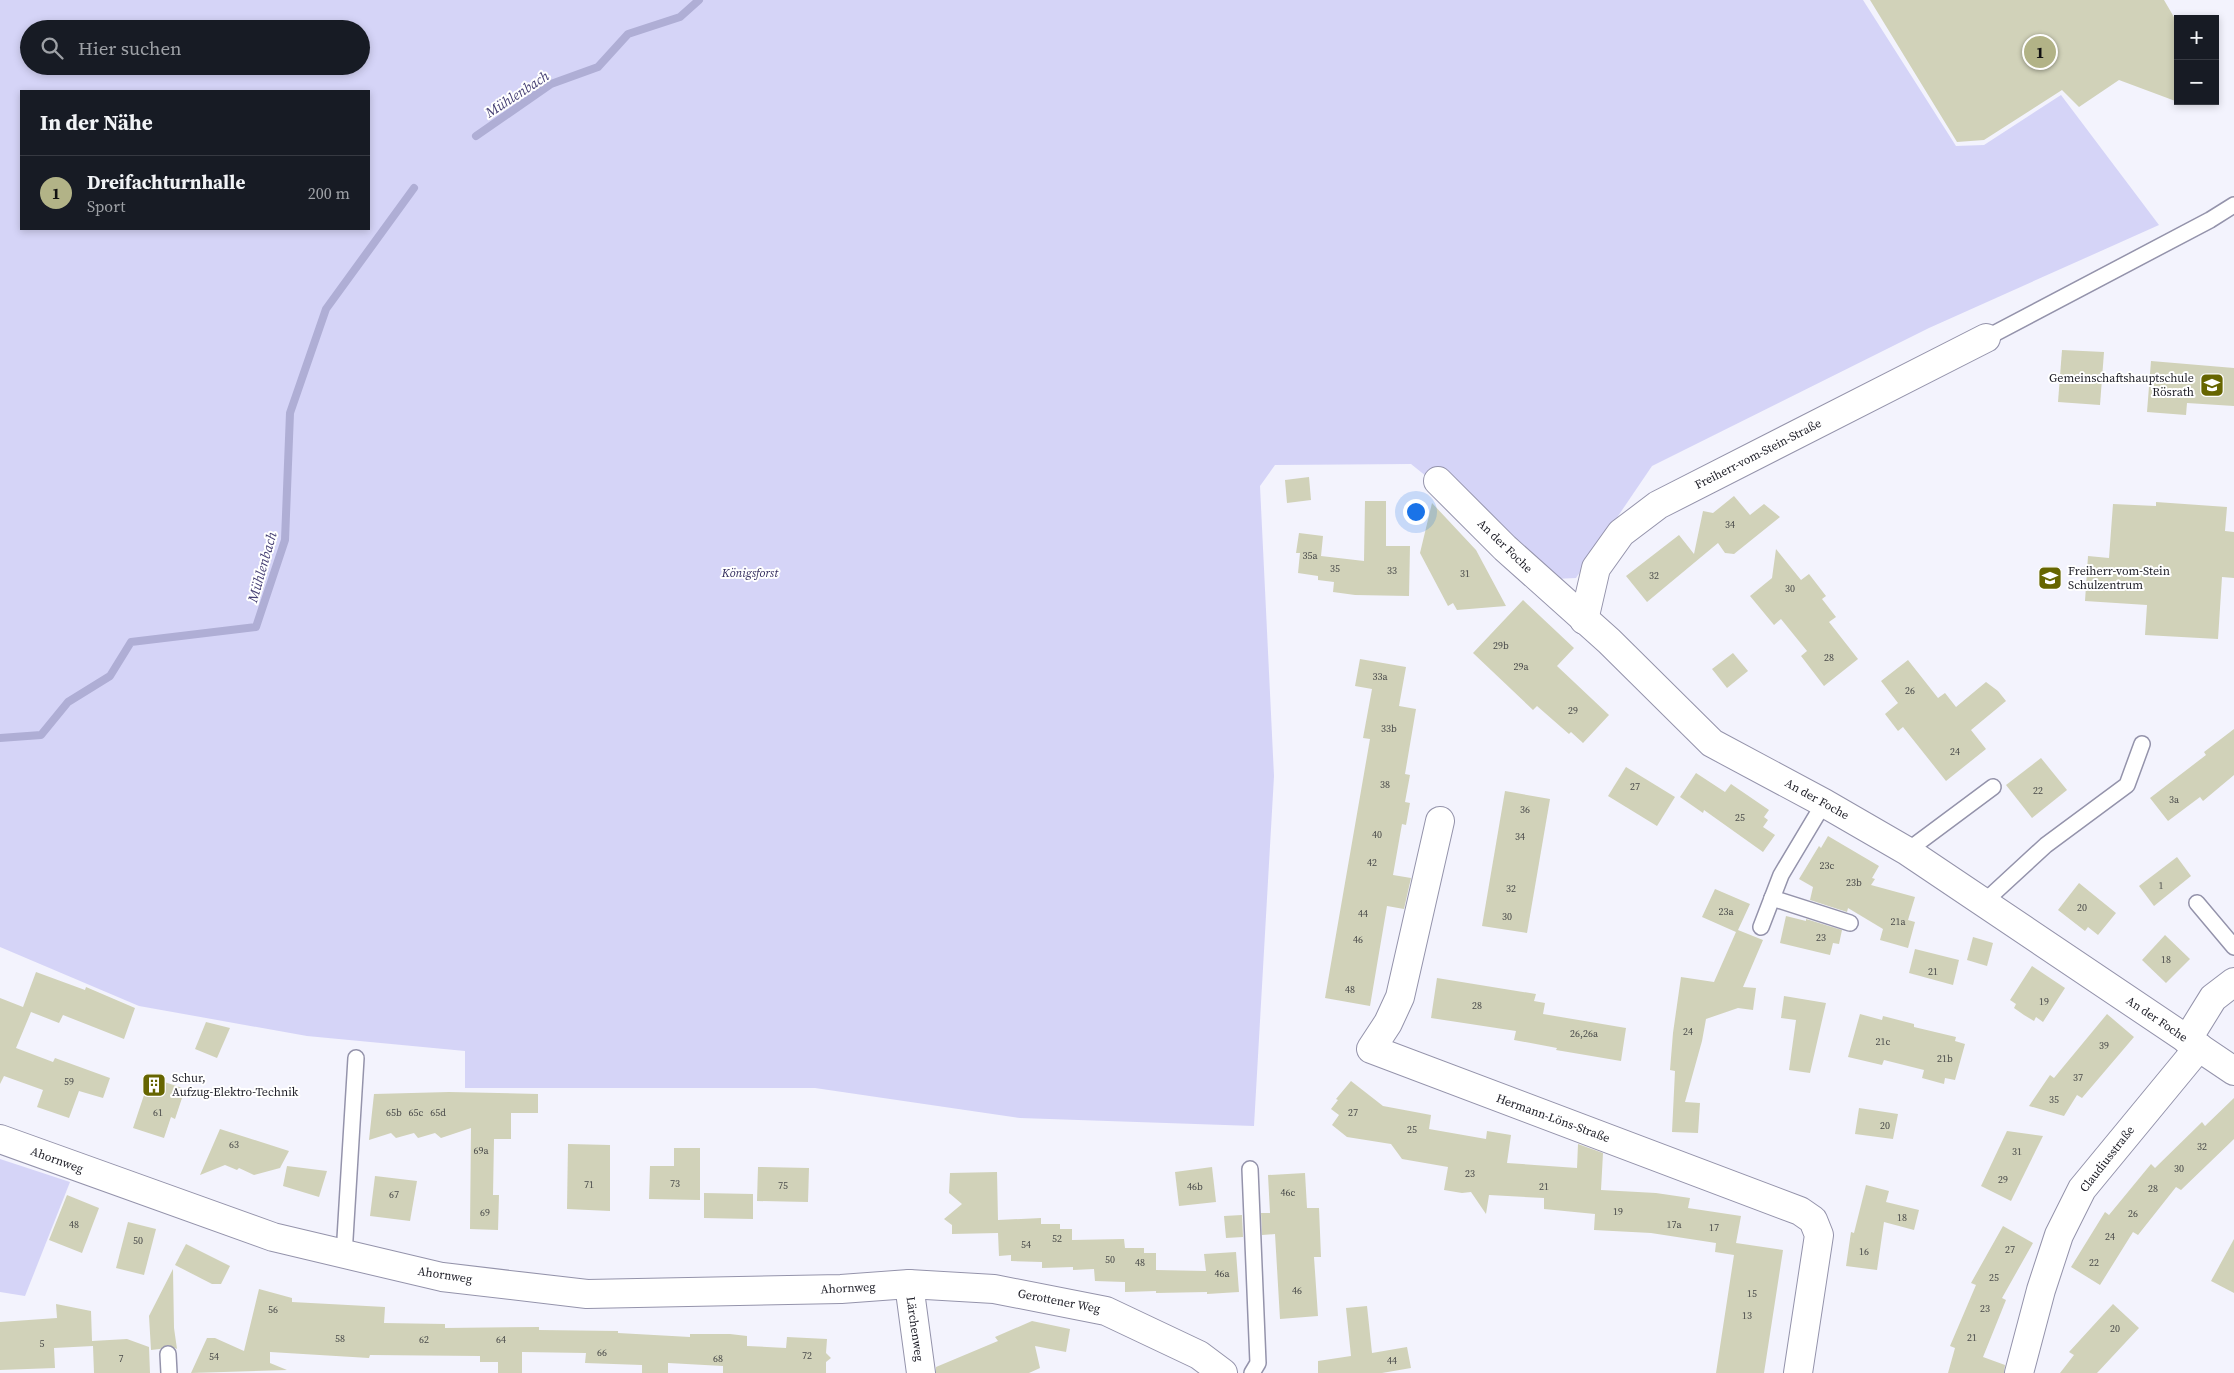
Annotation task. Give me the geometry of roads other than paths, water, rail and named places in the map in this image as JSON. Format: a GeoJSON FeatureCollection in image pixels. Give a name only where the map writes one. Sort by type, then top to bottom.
{"type":"FeatureCollection","features":[{"type":"Feature","properties":{"kind":"street","name":"Freiherr-vom-Stein-Straße"},"geometry":{"type":"LineString","coordinates":[[1584,620],[1596,568],[1621,533],[1658,504],[1986,338]]}},
{"type":"Feature","properties":{"kind":"street","name":"An der Foche"},"geometry":{"type":"LineString","coordinates":[[1438,481],[1505,548],[1609,641],[1712,743],[1824,802],[1907,851],[2234,1071]]}},
{"type":"Feature","properties":{"kind":"street","name":"Hermann-Löns-Straße"},"geometry":{"type":"LineString","coordinates":[[1440,821],[1400,998],[1388,1023],[1371,1049],[1800,1211],[1813,1220],[1818,1236],[1798,1373]]}},
{"type":"Feature","properties":{"kind":"street","name":"Claudiusstraße"},"geometry":{"type":"LineString","coordinates":[[2019,1373],[2041,1290],[2059,1235],[2082,1189],[2193,1044],[2213,998],[2234,982]]}},
{"type":"Feature","properties":{"kind":"street","name":"Ahornweg"},"geometry":{"type":"LineString","coordinates":[[0,1139],[273,1237],[442,1277],[587,1294],[841,1289],[909,1284]]}},
{"type":"Feature","properties":{"kind":"street","name":"Lärchenweg"},"geometry":{"type":"LineString","coordinates":[[909,1284],[921,1373]]}},
{"type":"Feature","properties":{"kind":"street","name":"Gerottener Weg"},"geometry":{"type":"LineString","coordinates":[[909,1284],[994,1288],[1106,1311],[1199,1355],[1223,1373]]}},
{"type":"Feature","properties":{"kind":"lane"},"geometry":{"type":"LineString","coordinates":[[1986,338],[2210,220],[2234,205]]}},
{"type":"Feature","properties":{"kind":"lane"},"geometry":{"type":"LineString","coordinates":[[1983,903],[2046,845],[2127,784],[2142,744]]}},
{"type":"Feature","properties":{"kind":"lane"},"geometry":{"type":"LineString","coordinates":[[1907,851],[1993,787]]}},
{"type":"Feature","properties":{"kind":"lane"},"geometry":{"type":"LineString","coordinates":[[1762,927],[1781,875],[1824,802]]}},
{"type":"Feature","properties":{"kind":"lane"},"geometry":{"type":"LineString","coordinates":[[1772,898],[1850,924]]}},
{"type":"Feature","properties":{"kind":"lane"},"geometry":{"type":"LineString","coordinates":[[2197,903],[2234,947]]}},
{"type":"Feature","properties":{"kind":"lane"},"geometry":{"type":"LineString","coordinates":[[344,1255],[356,1058]]}},
{"type":"Feature","properties":{"kind":"lane"},"geometry":{"type":"LineString","coordinates":[[1250,1169],[1258,1363],[1252,1373]]}},
{"type":"Feature","properties":{"kind":"lane"},"geometry":{"type":"LineString","coordinates":[[168,1354],[169,1373]]}},
{"type":"Feature","properties":{"kind":"waterway","name":"Mühlenbach"},"geometry":{"type":"LineString","coordinates":[[476,136],[551,84],[598,67],[628,34],[680,17],[699,0]]}},
{"type":"Feature","properties":{"kind":"waterway","name":"Mühlenbach"},"geometry":{"type":"LineString","coordinates":[[0,738],[41,735],[68,702],[110,676],[131,642],[256,627],[285,540],[290,413],[326,309],[414,188]]}},
{"type":"Feature","properties":{"kind":"place","name":"Dreifachturnhalle"},"geometry":{"type":"Point","coordinates":[2040,52]}},
{"type":"Feature","properties":{"kind":"place","name":"Gemeinschaftshauptschule Rösrath"},"geometry":{"type":"Point","coordinates":[2212,385]}},
{"type":"Feature","properties":{"kind":"place","name":"Freiherr-vom-Stein Schulzentrum"},"geometry":{"type":"Point","coordinates":[2050,578]}},
{"type":"Feature","properties":{"kind":"place","name":"Schur, Aufzug-Elektro-Technik"},"geometry":{"type":"Point","coordinates":[154,1085]}},
{"type":"Feature","properties":{"kind":"park label","name":"Königsforst"},"geometry":{"type":"Point","coordinates":[750,573]}}]}
